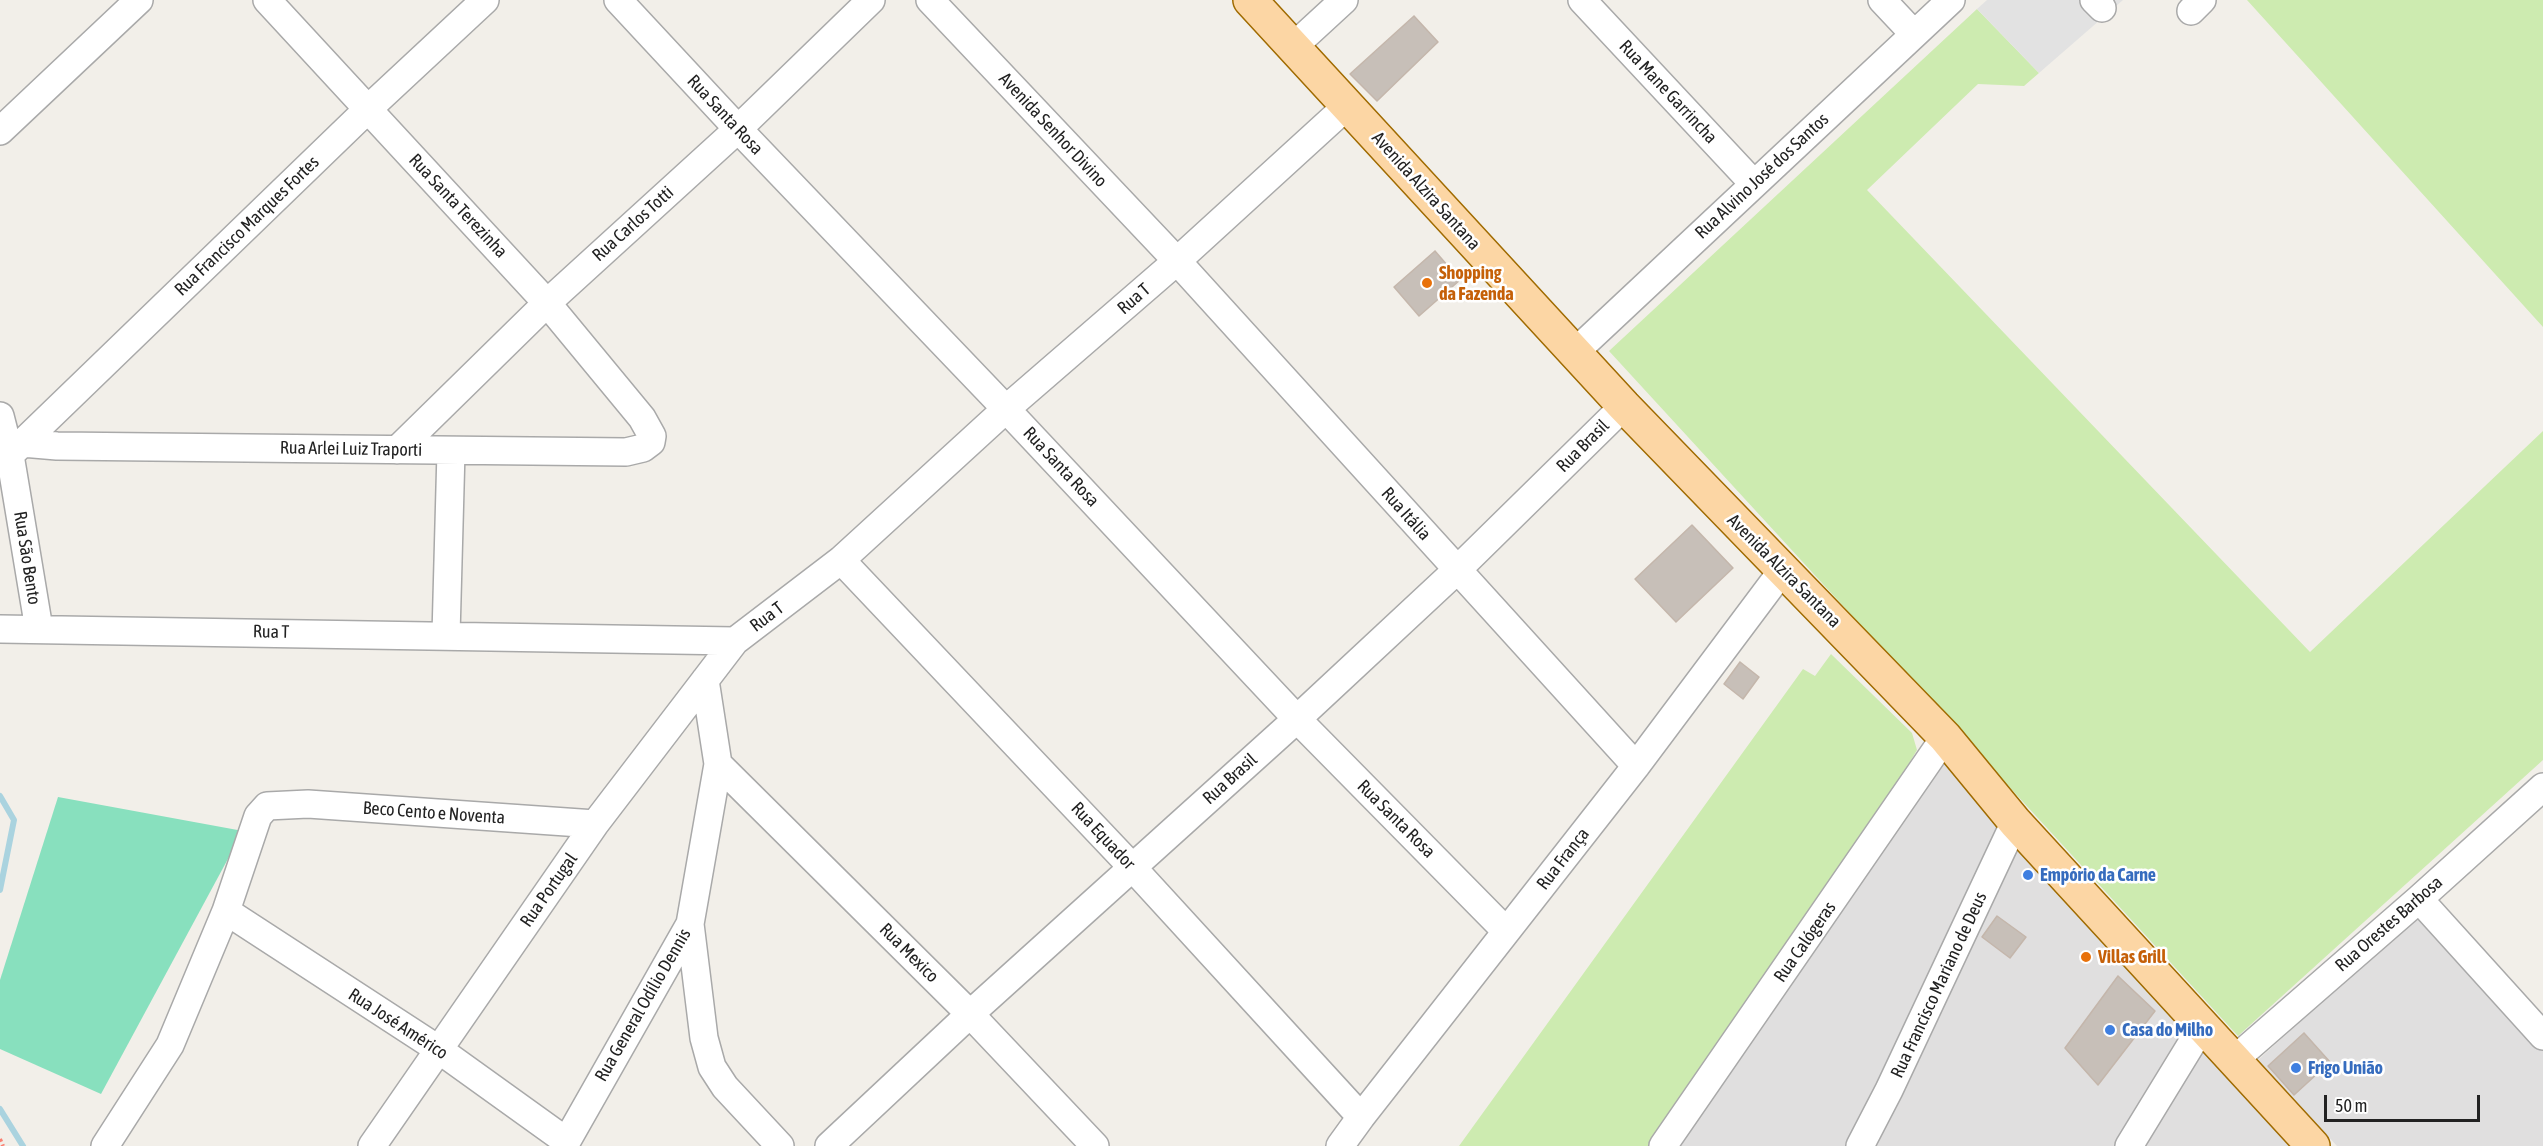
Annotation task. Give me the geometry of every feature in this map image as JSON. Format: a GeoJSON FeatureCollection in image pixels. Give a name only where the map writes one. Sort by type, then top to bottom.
{"type":"FeatureCollection","features":[{"type":"Feature","properties":{"kind":"main road","name":"Avenida Alzira Santana"},"geometry":{"type":"LineString","coordinates":[[1250,0],[1624,406],[1945,737],[2015,822],[2313,1146]]}},
{"type":"Feature","properties":{"kind":"street"},"geometry":{"type":"LineString","coordinates":[[0,131],[139,0]]}},
{"type":"Feature","properties":{"kind":"street","name":"Rua Santa Terezinha"},"geometry":{"type":"LineString","coordinates":[[267,0],[547,303],[642,418]]}},
{"type":"Feature","properties":{"kind":"street","name":"Rua Francisco Marques Fortes"},"geometry":{"type":"LineString","coordinates":[[16,449],[368,109],[485,0]]}},
{"type":"Feature","properties":{"kind":"street","name":"Rua Santa Rosa"},"geometry":{"type":"LineString","coordinates":[[618,0],[1297,718],[1506,931]]}},
{"type":"Feature","properties":{"kind":"street","name":"Rua Carlos Totti"},"geometry":{"type":"LineString","coordinates":[[398,450],[547,303],[738,129],[871,0]]}},
{"type":"Feature","properties":{"kind":"street","name":"Avenida Senhor Divino"},"geometry":{"type":"LineString","coordinates":[[930,0],[1177,261]]}},
{"type":"Feature","properties":{"kind":"street"},"geometry":{"type":"LineString","coordinates":[[1293,46],[1344,0]]}},
{"type":"Feature","properties":{"kind":"street","name":"Rua Mane Garrincha"},"geometry":{"type":"LineString","coordinates":[[1582,0],[1754,184]]}},
{"type":"Feature","properties":{"kind":"street"},"geometry":{"type":"LineString","coordinates":[[1882,0],[1914,34]]}},
{"type":"Feature","properties":{"kind":"street","name":"Rua Alvino José dos Santos"},"geometry":{"type":"LineString","coordinates":[[1574,352],[1951,0]]}},
{"type":"Feature","properties":{"kind":"street","name":"Rua T"},"geometry":{"type":"LineString","coordinates":[[0,629],[446,634],[735,641],[841,560],[1006,409],[1177,261],[1348,105]]}},
{"type":"Feature","properties":{"kind":"street","name":"Rua Itália"},"geometry":{"type":"LineString","coordinates":[[1177,261],[1636,766]]}},
{"type":"Feature","properties":{"kind":"street","name":"Rua Brasil"},"geometry":{"type":"LineString","coordinates":[[829,1146],[970,1014],[1457,570],[1624,406]]}},
{"type":"Feature","properties":{"kind":"street","name":"Rua São Bento"},"geometry":{"type":"LineString","coordinates":[[0,416],[16,449],[39,629]]}},
{"type":"Feature","properties":{"kind":"street","name":"Rua Arlei Luiz Traporti"},"geometry":{"type":"LineString","coordinates":[[16,449],[57,446],[627,452],[643,448],[651,442],[652,436],[642,418]]}},
{"type":"Feature","properties":{"kind":"street"},"geometry":{"type":"LineString","coordinates":[[446,634],[451,451]]}},
{"type":"Feature","properties":{"kind":"street","name":"Rua Equador"},"geometry":{"type":"LineString","coordinates":[[841,560],[1132,867],[1361,1116]]}},
{"type":"Feature","properties":{"kind":"street","name":"Rua França"},"geometry":{"type":"LineString","coordinates":[[1340,1146],[1361,1116],[1636,766],[1782,570]]}},
{"type":"Feature","properties":{"kind":"street","name":"Rua Portugal"},"geometry":{"type":"LineString","coordinates":[[372,1146],[595,824],[735,641]]}},
{"type":"Feature","properties":{"kind":"street","name":"Rua General Odílio Dennis"},"geometry":{"type":"LineString","coordinates":[[565,1143],[690,924],[718,764],[705,680]]}},
{"type":"Feature","properties":{"kind":"street","name":"Rua Calógeras"},"geometry":{"type":"LineString","coordinates":[[1663,1146],[1945,737]]}},
{"type":"Feature","properties":{"kind":"street","name":"Rua Mexico"},"geometry":{"type":"LineString","coordinates":[[718,764],[970,1014],[1095,1146]]}},
{"type":"Feature","properties":{"kind":"street","name":"Rua Orestes Barbosa"},"geometry":{"type":"LineString","coordinates":[[2234,1060],[2419,899],[2543,787]]}},
{"type":"Feature","properties":{"kind":"street","name":"Beco Cento e Noventa"},"geometry":{"type":"LineString","coordinates":[[226,911],[258,816],[262,810],[273,805],[308,804],[595,824]]}},
{"type":"Feature","properties":{"kind":"street","name":"Rua Francisco Mariano de Deus"},"geometry":{"type":"LineString","coordinates":[[1860,1146],[1889,1090],[2015,822]]}},
{"type":"Feature","properties":{"kind":"street"},"geometry":{"type":"LineString","coordinates":[[2419,899],[2543,1036]]}},
{"type":"Feature","properties":{"kind":"street"},"geometry":{"type":"LineString","coordinates":[[105,1146],[170,1045],[226,911]]}},
{"type":"Feature","properties":{"kind":"street","name":"Rua José Américo"},"geometry":{"type":"LineString","coordinates":[[226,911],[438,1049],[565,1143]]}},
{"type":"Feature","properties":{"kind":"street"},"geometry":{"type":"LineString","coordinates":[[690,924],[704,1038],[712,1067],[724,1087],[780,1146]]}},
{"type":"Feature","properties":{"kind":"street"},"geometry":{"type":"LineString","coordinates":[[2129,1146],[2202,1025]]}},
{"type":"Feature","properties":{"kind":"path"},"geometry":{"type":"LineString","coordinates":[[0,1139],[3,1146]]}},
{"type":"Feature","properties":{"kind":"shaded area"},"geometry":{"type":"Polygon","coordinates":[[[1987,0],[2123,0],[2039,73],[1977,9],[1987,0]]]}},
{"type":"Feature","properties":{"kind":"shaded area"},"geometry":{"type":"Polygon","coordinates":[[[1945,737],[2313,1146],[1676,1146],[1945,737]]]}},
{"type":"Feature","properties":{"kind":"shaded area"},"geometry":{"type":"Polygon","coordinates":[[[2418,915],[2543,1051],[2543,1146],[2337,1146],[2258,1060],[2418,915]]]}},
{"type":"Feature","properties":{"kind":"green space"},"geometry":{"type":"Polygon","coordinates":[[[2247,0],[2543,0],[2543,327],[2247,0]]]}},
{"type":"Feature","properties":{"kind":"green space"},"geometry":{"type":"Polygon","coordinates":[[[1977,9],[2039,73],[2024,86],[1978,84],[1867,190],[2310,652],[2543,431],[2543,760],[2238,1036],[1609,351],[1977,9]]]}},
{"type":"Feature","properties":{"kind":"green space"},"geometry":{"type":"Polygon","coordinates":[[[1831,654],[1912,733],[1917,750],[1876,819],[1649,1146],[1459,1146],[1803,669],[1815,676],[1831,654]]]}},
{"type":"Feature","properties":{"kind":"green space"},"geometry":{"type":"Polygon","coordinates":[[[58,797],[243,831],[101,1094],[0,1049],[0,980],[58,797]]]}},
{"type":"Feature","properties":{"kind":"building"},"geometry":{"type":"Polygon","coordinates":[[[1414,16],[1438,42],[1377,101],[1350,74],[1414,16]]]}},
{"type":"Feature","properties":{"kind":"building","name":"Shopping da Fazenda"},"geometry":{"type":"Polygon","coordinates":[[[1435,251],[1460,280],[1419,316],[1394,287],[1435,251]]]}},
{"type":"Feature","properties":{"kind":"building"},"geometry":{"type":"Polygon","coordinates":[[[1692,525],[1733,568],[1676,622],[1635,579],[1692,525]]]}},
{"type":"Feature","properties":{"kind":"building"},"geometry":{"type":"Polygon","coordinates":[[[1740,662],[1759,677],[1743,699],[1724,684],[1740,662]]]}},
{"type":"Feature","properties":{"kind":"building"},"geometry":{"type":"Polygon","coordinates":[[[1997,916],[2026,937],[2010,958],[1982,937],[1997,916]]]}},
{"type":"Feature","properties":{"kind":"building","name":"Casa do Milho"},"geometry":{"type":"Polygon","coordinates":[[[2118,976],[2155,1011],[2098,1085],[2065,1048],[2118,976]]]}},
{"type":"Feature","properties":{"kind":"building"},"geometry":{"type":"Polygon","coordinates":[[[2304,1033],[2330,1062],[2294,1095],[2268,1066],[2304,1033]]]}},
{"type":"Feature","properties":{"kind":"waterway"},"geometry":{"type":"LineString","coordinates":[[0,796],[14,820],[0,890]]}},
{"type":"Feature","properties":{"kind":"waterway"},"geometry":{"type":"LineString","coordinates":[[0,1109],[23,1146]]}},
{"type":"Feature","properties":{"kind":"place","name":"Shopping da Fazenda"},"geometry":{"type":"Point","coordinates":[1427,283]}},
{"type":"Feature","properties":{"kind":"place","name":"Empório da Carne"},"geometry":{"type":"Point","coordinates":[2028,875]}},
{"type":"Feature","properties":{"kind":"place","name":"Villas Grill"},"geometry":{"type":"Point","coordinates":[2086,957]}},
{"type":"Feature","properties":{"kind":"place","name":"Casa do Milho"},"geometry":{"type":"Point","coordinates":[2110,1030]}},
{"type":"Feature","properties":{"kind":"place","name":"Frigo União"},"geometry":{"type":"Point","coordinates":[2296,1068]}}]}
